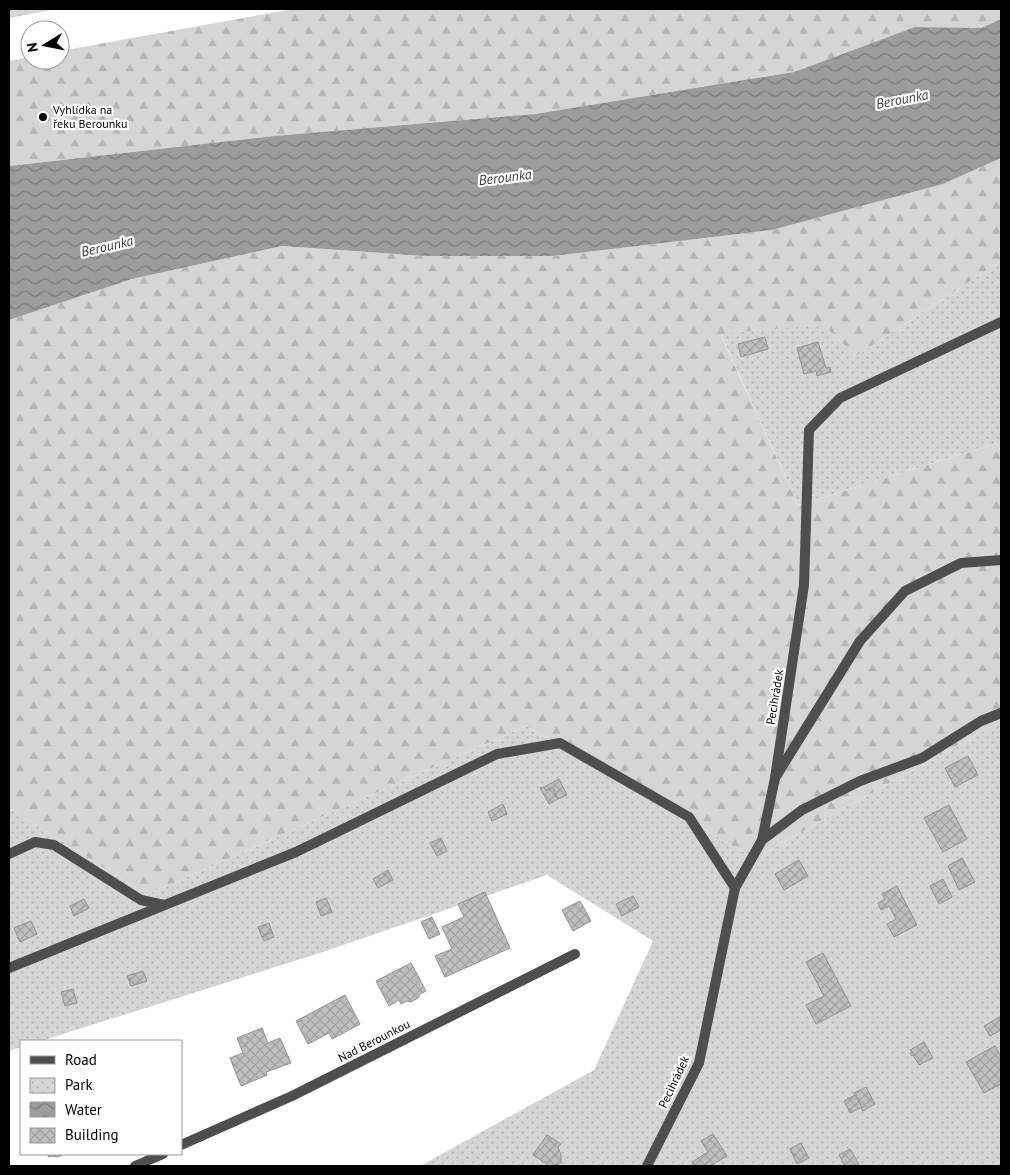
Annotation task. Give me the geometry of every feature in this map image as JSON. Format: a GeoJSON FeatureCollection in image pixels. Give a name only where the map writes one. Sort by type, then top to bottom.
{"type":"FeatureCollection","features":[{"type":"Feature","properties":{"kind":"street","name":"Pecihrádek"},"geometry":{"type":"LineString","coordinates":[[647,1166],[699,1063],[735,888],[762,840],[775,778],[804,585],[809,430],[840,398],[1001,322]]}},
{"type":"Feature","properties":{"kind":"street"},"geometry":{"type":"LineString","coordinates":[[775,778],[860,641],[905,591],[961,563],[1001,560]]}},
{"type":"Feature","properties":{"kind":"street"},"geometry":{"type":"LineString","coordinates":[[762,840],[802,810],[860,781],[922,758],[982,721],[1001,713]]}},
{"type":"Feature","properties":{"kind":"street"},"geometry":{"type":"LineString","coordinates":[[9,968],[296,852],[497,754],[560,743],[689,817],[735,888]]}},
{"type":"Feature","properties":{"kind":"street"},"geometry":{"type":"LineString","coordinates":[[9,854],[35,842],[54,845],[141,900],[164,905]]}},
{"type":"Feature","properties":{"kind":"street","name":"Nad Berounkou"},"geometry":{"type":"LineString","coordinates":[[182,1145],[292,1096],[575,954]]}},
{"type":"Feature","properties":{"kind":"street"},"geometry":{"type":"LineString","coordinates":[[135,1166],[161,1155]]}},
{"type":"Feature","properties":{"kind":"green space"},"geometry":{"type":"Polygon","coordinates":[[[9,9],[58,9],[9,18],[9,9]]]}},
{"type":"Feature","properties":{"kind":"green space"},"geometry":{"type":"Polygon","coordinates":[[[293,9],[1001,9],[1001,19],[981,28],[915,27],[794,72],[535,114],[274,136],[9,166],[9,61],[20,59],[20,70],[70,70],[70,49],[293,9]]]}},
{"type":"Feature","properties":{"kind":"green space"},"geometry":{"type":"Polygon","coordinates":[[[1001,158],[1001,261],[856,356],[822,324],[721,335],[798,505],[1001,442],[1001,721],[754,858],[526,726],[147,895],[9,808],[9,320],[132,279],[282,246],[424,256],[553,256],[772,230],[943,184],[1001,158]]]}},
{"type":"Feature","properties":{"kind":"green space"},"geometry":{"type":"Polygon","coordinates":[[[1001,261],[1001,442],[798,505],[721,334],[822,324],[856,356],[1001,261]]]}},
{"type":"Feature","properties":{"kind":"green space"},"geometry":{"type":"Polygon","coordinates":[[[1001,721],[1001,1166],[420,1166],[594,1070],[653,941],[547,875],[323,952],[44,1040],[20,1040],[20,1047],[9,1051],[9,808],[147,895],[526,726],[754,858],[1001,721]]]}},
{"type":"Feature","properties":{"kind":"water","name":"Berounka"},"geometry":{"type":"Polygon","coordinates":[[[1001,19],[1001,158],[943,184],[772,230],[553,256],[424,256],[282,246],[132,279],[9,320],[9,166],[274,136],[535,114],[794,72],[915,27],[981,28],[1001,19]]]}},
{"type":"Feature","properties":{"kind":"building"},"geometry":{"type":"Polygon","coordinates":[[[765,337],[768,349],[741,357],[738,344],[765,337]]]}},
{"type":"Feature","properties":{"kind":"building"},"geometry":{"type":"Polygon","coordinates":[[[818,342],[826,368],[830,367],[831,372],[817,376],[816,371],[804,374],[797,348],[818,342]]]}},
{"type":"Feature","properties":{"kind":"building"},"geometry":{"type":"Polygon","coordinates":[[[968,756],[978,775],[955,787],[945,768],[968,756]]]}},
{"type":"Feature","properties":{"kind":"building"},"geometry":{"type":"Polygon","coordinates":[[[559,779],[567,795],[558,799],[552,787],[546,791],[544,787],[559,779]]]}},
{"type":"Feature","properties":{"kind":"building"},"geometry":{"type":"Polygon","coordinates":[[[544,787],[546,791],[552,787],[558,799],[549,804],[540,788],[544,787]]]}},
{"type":"Feature","properties":{"kind":"building"},"geometry":{"type":"Polygon","coordinates":[[[503,804],[507,814],[492,821],[488,812],[503,804]]]}},
{"type":"Feature","properties":{"kind":"building"},"geometry":{"type":"Polygon","coordinates":[[[949,805],[967,839],[943,852],[924,818],[949,805]]]}},
{"type":"Feature","properties":{"kind":"building"},"geometry":{"type":"Polygon","coordinates":[[[441,838],[447,851],[437,856],[430,843],[441,838]]]}},
{"type":"Feature","properties":{"kind":"building"},"geometry":{"type":"Polygon","coordinates":[[[962,858],[975,882],[959,890],[948,866],[962,858]]]}},
{"type":"Feature","properties":{"kind":"building"},"geometry":{"type":"Polygon","coordinates":[[[799,860],[808,876],[784,890],[775,874],[799,860]]]}},
{"type":"Feature","properties":{"kind":"building"},"geometry":{"type":"Polygon","coordinates":[[[388,870],[393,880],[378,888],[373,879],[388,870]]]}},
{"type":"Feature","properties":{"kind":"building"},"geometry":{"type":"Polygon","coordinates":[[[943,879],[952,897],[939,904],[930,886],[943,879]]]}},
{"type":"Feature","properties":{"kind":"building"},"geometry":{"type":"Polygon","coordinates":[[[897,886],[917,925],[894,937],[887,924],[896,919],[889,906],[881,910],[878,903],[885,899],[882,894],[897,886]]]}},
{"type":"Feature","properties":{"kind":"building"},"geometry":{"type":"Polygon","coordinates":[[[485,892],[510,948],[445,977],[435,956],[452,949],[442,927],[464,917],[458,904],[485,892]]]}},
{"type":"Feature","properties":{"kind":"building"},"geometry":{"type":"Polygon","coordinates":[[[633,896],[639,907],[622,916],[616,904],[633,896]]]}},
{"type":"Feature","properties":{"kind":"building"},"geometry":{"type":"Polygon","coordinates":[[[326,898],[332,912],[321,916],[316,902],[326,898]]]}},
{"type":"Feature","properties":{"kind":"building"},"geometry":{"type":"Polygon","coordinates":[[[84,899],[89,908],[74,916],[70,906],[84,899]]]}},
{"type":"Feature","properties":{"kind":"building"},"geometry":{"type":"Polygon","coordinates":[[[580,901],[591,921],[573,931],[562,910],[580,901]]]}},
{"type":"Feature","properties":{"kind":"building"},"geometry":{"type":"Polygon","coordinates":[[[432,917],[440,934],[429,939],[421,922],[432,917]]]}},
{"type":"Feature","properties":{"kind":"building"},"geometry":{"type":"Polygon","coordinates":[[[31,921],[37,934],[20,942],[14,928],[31,921]]]}},
{"type":"Feature","properties":{"kind":"building"},"geometry":{"type":"Polygon","coordinates":[[[269,923],[272,932],[262,937],[258,927],[269,923]]]}},
{"type":"Feature","properties":{"kind":"building"},"geometry":{"type":"Polygon","coordinates":[[[272,932],[274,937],[264,941],[262,937],[272,932]]]}},
{"type":"Feature","properties":{"kind":"building"},"geometry":{"type":"Polygon","coordinates":[[[823,953],[851,1006],[816,1024],[806,1005],[824,996],[806,962],[823,953]]]}},
{"type":"Feature","properties":{"kind":"building"},"geometry":{"type":"Polygon","coordinates":[[[411,963],[426,991],[411,1002],[407,1001],[401,1004],[399,1000],[389,1006],[376,981],[411,963]]]}},
{"type":"Feature","properties":{"kind":"building"},"geometry":{"type":"Polygon","coordinates":[[[143,971],[147,981],[131,986],[127,976],[143,971]]]}},
{"type":"Feature","properties":{"kind":"building"},"geometry":{"type":"Polygon","coordinates":[[[73,989],[77,1003],[65,1006],[61,992],[73,989]]]}},
{"type":"Feature","properties":{"kind":"building"},"geometry":{"type":"Polygon","coordinates":[[[345,995],[360,1024],[332,1039],[329,1033],[308,1044],[296,1021],[345,995]]]}},
{"type":"Feature","properties":{"kind":"building"},"geometry":{"type":"Polygon","coordinates":[[[1001,1016],[1001,1030],[990,1036],[984,1026],[1001,1016]]]}},
{"type":"Feature","properties":{"kind":"building"},"geometry":{"type":"Polygon","coordinates":[[[262,1028],[268,1043],[280,1038],[291,1063],[266,1072],[267,1075],[241,1086],[230,1058],[243,1053],[237,1038],[262,1028]]]}},
{"type":"Feature","properties":{"kind":"building"},"geometry":{"type":"Polygon","coordinates":[[[924,1042],[933,1058],[919,1065],[910,1053],[912,1052],[910,1050],[924,1042]]]}},
{"type":"Feature","properties":{"kind":"building"},"geometry":{"type":"Polygon","coordinates":[[[995,1046],[1001,1057],[1001,1084],[984,1093],[966,1062],[995,1046]]]}},
{"type":"Feature","properties":{"kind":"building"},"geometry":{"type":"Polygon","coordinates":[[[866,1087],[875,1104],[863,1111],[854,1093],[866,1087]]]}},
{"type":"Feature","properties":{"kind":"building"},"geometry":{"type":"Polygon","coordinates":[[[855,1095],[862,1107],[850,1113],[844,1101],[855,1095]]]}},
{"type":"Feature","properties":{"kind":"building"},"geometry":{"type":"Polygon","coordinates":[[[713,1134],[727,1156],[710,1166],[694,1166],[692,1162],[708,1152],[701,1141],[713,1134]]]}},
{"type":"Feature","properties":{"kind":"building"},"geometry":{"type":"Polygon","coordinates":[[[547,1135],[561,1144],[558,1147],[561,1163],[553,1166],[545,1166],[547,1164],[533,1155],[547,1135]]]}},
{"type":"Feature","properties":{"kind":"building"},"geometry":{"type":"Polygon","coordinates":[[[801,1143],[809,1158],[797,1164],[790,1149],[801,1143]]]}},
{"type":"Feature","properties":{"kind":"building"},"geometry":{"type":"Polygon","coordinates":[[[850,1149],[860,1166],[845,1166],[839,1155],[850,1149]]]}},
{"type":"Feature","properties":{"kind":"building"},"geometry":{"type":"Polygon","coordinates":[[[48,1155],[62,1155],[58,1157],[49,1157],[48,1155]]]}},
{"type":"Feature","properties":{"kind":"place","name":"Vyhlídka na řeku Berounku"},"geometry":{"type":"Point","coordinates":[43,117]}}]}
